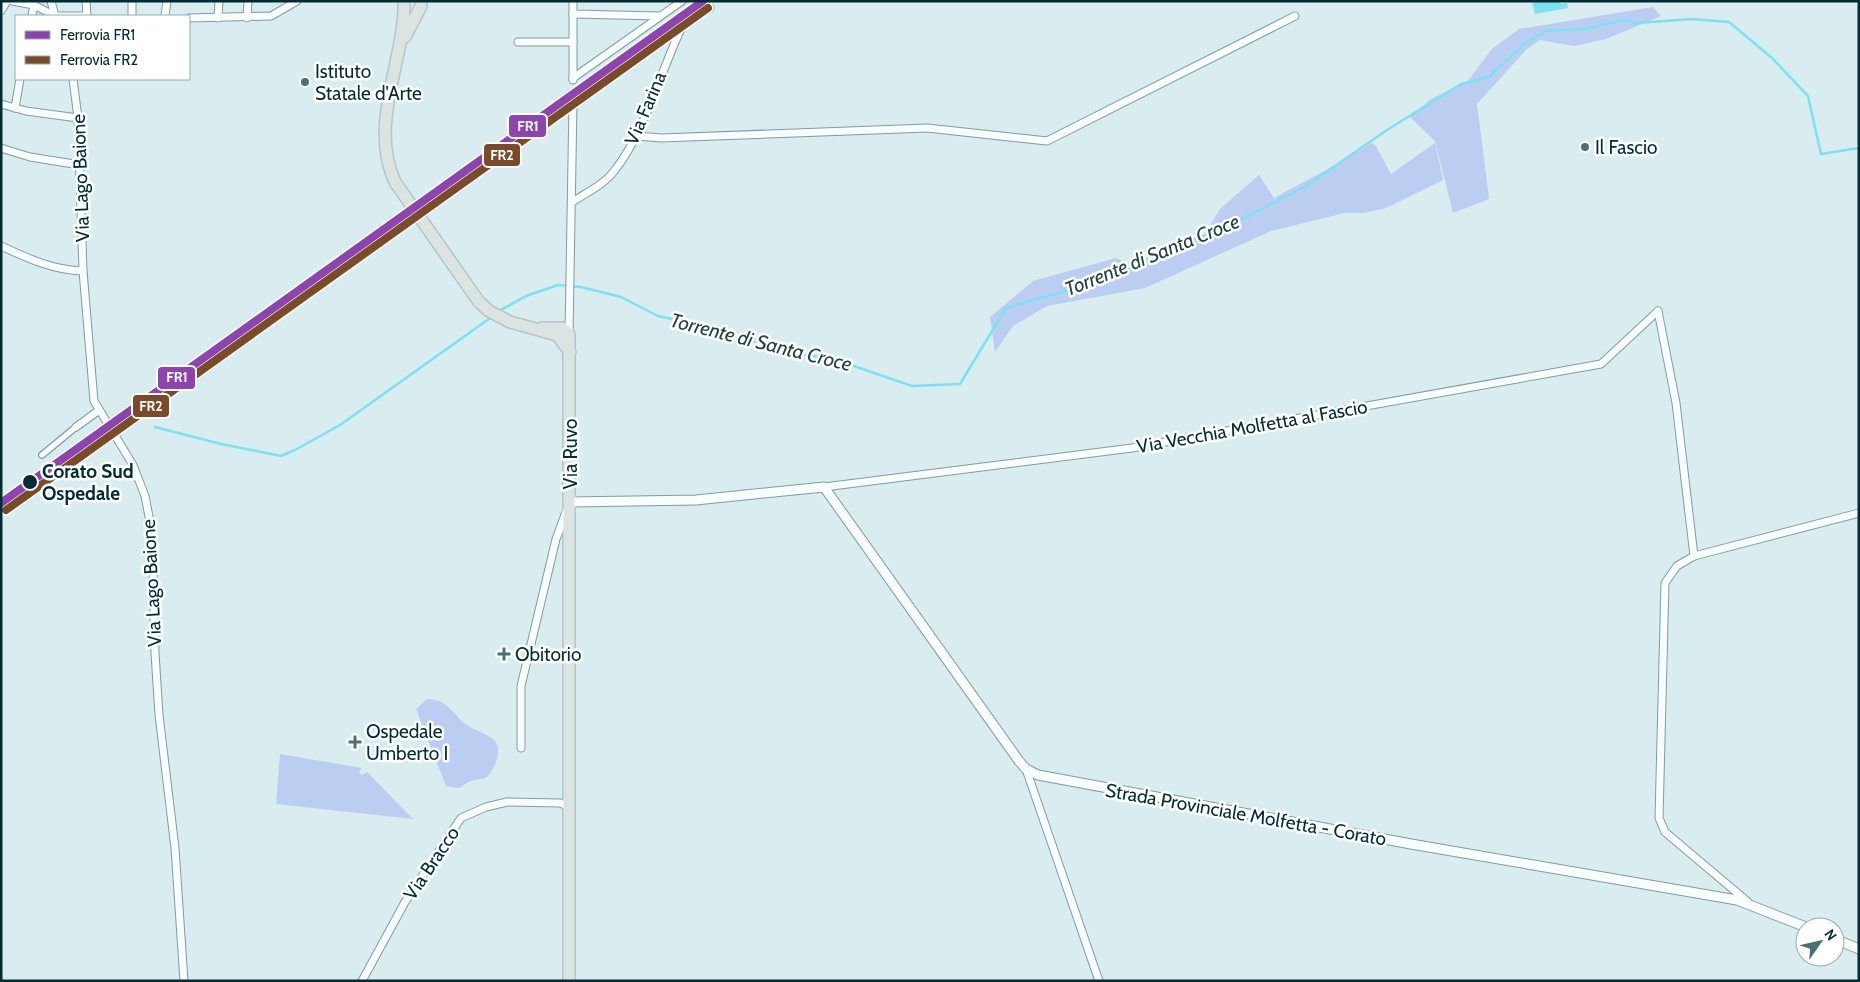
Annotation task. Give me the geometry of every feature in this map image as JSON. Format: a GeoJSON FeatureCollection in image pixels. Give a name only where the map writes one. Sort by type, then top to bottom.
{"type":"FeatureCollection","features":[{"type":"Feature","properties":{"kind":"main road"},"geometry":{"type":"LineString","coordinates":[[404,1],[410,8],[422,4]]}},
{"type":"Feature","properties":{"kind":"main road"},"geometry":{"type":"LineString","coordinates":[[404,1],[402,43],[391,86],[385,140],[388,164],[400,192],[470,291],[489,311],[522,326],[570,335]]}},
{"type":"Feature","properties":{"kind":"main road"},"geometry":{"type":"LineString","coordinates":[[402,43],[422,4]]}},
{"type":"Feature","properties":{"kind":"main road"},"geometry":{"type":"LineString","coordinates":[[556,331],[570,352]]}},
{"type":"Feature","properties":{"kind":"main road","name":"Via Ruvo"},"geometry":{"type":"LineString","coordinates":[[570,335],[570,981]]}},
{"type":"Feature","properties":{"kind":"street"},"geometry":{"type":"LineString","coordinates":[[1,11],[6,1]]}},
{"type":"Feature","properties":{"kind":"street"},"geometry":{"type":"LineString","coordinates":[[12,1],[34,5],[53,15]]}},
{"type":"Feature","properties":{"kind":"street"},"geometry":{"type":"LineString","coordinates":[[51,1],[55,15]]}},
{"type":"Feature","properties":{"kind":"street"},"geometry":{"type":"LineString","coordinates":[[86,1],[87,15]]}},
{"type":"Feature","properties":{"kind":"street"},"geometry":{"type":"LineString","coordinates":[[132,1],[132,15]]}},
{"type":"Feature","properties":{"kind":"street"},"geometry":{"type":"LineString","coordinates":[[165,15],[167,1]]}},
{"type":"Feature","properties":{"kind":"street"},"geometry":{"type":"LineString","coordinates":[[218,18],[220,1]]}},
{"type":"Feature","properties":{"kind":"street"},"geometry":{"type":"LineString","coordinates":[[247,18],[248,1]]}},
{"type":"Feature","properties":{"kind":"street"},"geometry":{"type":"LineString","coordinates":[[190,18],[271,16],[297,1]]}},
{"type":"Feature","properties":{"kind":"street"},"geometry":{"type":"LineString","coordinates":[[573,1],[573,79],[682,1]]}},
{"type":"Feature","properties":{"kind":"street"},"geometry":{"type":"LineString","coordinates":[[32,15],[34,5]]}},
{"type":"Feature","properties":{"kind":"street","name":"Via Farina"},"geometry":{"type":"LineString","coordinates":[[572,202],[604,182],[615,171],[637,136],[680,31],[687,22],[710,8]]}},
{"type":"Feature","properties":{"kind":"street"},"geometry":{"type":"LineString","coordinates":[[573,14],[659,16]]}},
{"type":"Feature","properties":{"kind":"street"},"geometry":{"type":"LineString","coordinates":[[637,136],[661,138],[927,128],[1047,140],[1295,16]]}},
{"type":"Feature","properties":{"kind":"street"},"geometry":{"type":"LineString","coordinates":[[518,42],[573,42]]}},
{"type":"Feature","properties":{"kind":"street"},"geometry":{"type":"LineString","coordinates":[[15,108],[20,80]]}},
{"type":"Feature","properties":{"kind":"street","name":"Via Lago Baione"},"geometry":{"type":"LineString","coordinates":[[73,80],[78,118],[83,271],[94,402],[132,465],[144,496],[152,532],[155,653],[159,715],[175,848],[184,981]]}},
{"type":"Feature","properties":{"kind":"street","name":"Via Ruvo"},"geometry":{"type":"LineString","coordinates":[[570,335],[573,102]]}},
{"type":"Feature","properties":{"kind":"street"},"geometry":{"type":"LineString","coordinates":[[1,104],[78,118]]}},
{"type":"Feature","properties":{"kind":"street"},"geometry":{"type":"LineString","coordinates":[[1,148],[30,157],[80,166]]}},
{"type":"Feature","properties":{"kind":"street"},"geometry":{"type":"LineString","coordinates":[[1,246],[46,266],[62,270],[83,271]]}},
{"type":"Feature","properties":{"kind":"street"},"geometry":{"type":"LineString","coordinates":[[556,331],[568,319],[571,308]]}},
{"type":"Feature","properties":{"kind":"street","name":"Via Vecchia Molfetta al Fascio"},"geometry":{"type":"LineString","coordinates":[[824,487],[1132,448],[1601,364],[1658,312],[1676,403],[1694,556]]}},
{"type":"Feature","properties":{"kind":"street"},"geometry":{"type":"LineString","coordinates":[[42,455],[98,411]]}},
{"type":"Feature","properties":{"kind":"street"},"geometry":{"type":"LineString","coordinates":[[521,748],[521,686],[556,539],[570,502],[731,498],[824,487],[1026,769],[1099,981]]}},
{"type":"Feature","properties":{"kind":"street"},"geometry":{"type":"LineString","coordinates":[[1751,905],[1665,832],[1659,818],[1665,583],[1677,566],[1694,556],[1859,513]]}},
{"type":"Feature","properties":{"kind":"street","name":"Strada Provinciale Molfetta - Corato"},"geometry":{"type":"LineString","coordinates":[[1026,769],[1053,779],[1727,898],[1751,905],[1795,923]]}},
{"type":"Feature","properties":{"kind":"street","name":"Via Bracco"},"geometry":{"type":"LineString","coordinates":[[362,981],[405,902],[461,818],[486,806],[507,802],[560,803],[570,807]]}},
{"type":"Feature","properties":{"kind":"street"},"geometry":{"type":"LineString","coordinates":[[1845,943],[1859,949]]}},
{"type":"Feature","properties":{"kind":"shaded area"},"geometry":{"type":"Polygon","coordinates":[[[1532,1],[1560,1],[1561,4],[1567,3],[1568,8],[1535,14],[1532,1]]]}},
{"type":"Feature","properties":{"kind":"shaded area"},"geometry":{"type":"Polygon","coordinates":[[[1653,7],[1661,16],[1606,39],[1574,46],[1540,40],[1527,49],[1477,104],[1489,199],[1453,213],[1435,141],[1410,117],[1431,99],[1467,82],[1492,49],[1519,29],[1653,7]]]}},
{"type":"Feature","properties":{"kind":"shaded area"},"geometry":{"type":"Polygon","coordinates":[[[1371,143],[1376,146],[1391,174],[1435,143],[1443,180],[1386,208],[1364,213],[1345,213],[1271,231],[1145,288],[1047,306],[1013,326],[995,352],[990,317],[1033,281],[1116,258],[1127,263],[1139,261],[1205,234],[1220,209],[1259,175],[1274,198],[1339,163],[1371,143]]]}},
{"type":"Feature","properties":{"kind":"shaded area"},"geometry":{"type":"Polygon","coordinates":[[[427,699],[445,704],[467,725],[488,736],[497,744],[497,759],[486,778],[470,781],[459,788],[446,786],[416,709],[427,699]]]}},
{"type":"Feature","properties":{"kind":"shaded area"},"geometry":{"type":"Polygon","coordinates":[[[280,754],[362,768],[359,772],[362,775],[367,772],[413,819],[276,804],[280,754]]]}},
{"type":"Feature","properties":{"kind":"waterway","name":"Torrente di Santa Croce"},"geometry":{"type":"LineString","coordinates":[[499,311],[526,296],[558,285],[581,287],[621,297],[658,316],[704,326],[793,354],[839,359],[912,386],[960,384],[1006,308],[1093,283],[1225,228],[1306,186],[1387,130],[1461,84],[1489,77],[1524,44],[1546,31],[1584,29],[1624,20],[1637,23],[1692,19],[1729,22],[1772,58],[1808,96],[1821,154],[1859,148]]}},
{"type":"Feature","properties":{"kind":"waterway","name":"Torrente di Santa Croce"},"geometry":{"type":"LineString","coordinates":[[155,427],[221,444],[281,456],[340,425],[493,316]]}},
{"type":"Feature","properties":{"kind":"rail line","name":"FR1"},"geometry":{"type":"LineString","coordinates":[[1,503],[703,1]]}},
{"type":"Feature","properties":{"kind":"rail line","name":"FR2"},"geometry":{"type":"LineString","coordinates":[[6,510],[708,8]]}},
{"type":"Feature","properties":{"kind":"place","name":"Istituto Statale d'Arte"},"geometry":{"type":"Point","coordinates":[305,82]}},
{"type":"Feature","properties":{"kind":"place","name":"Il Fascio"},"geometry":{"type":"Point","coordinates":[1585,147]}},
{"type":"Feature","properties":{"kind":"place","name":"Corato Sud Ospedale"},"geometry":{"type":"Point","coordinates":[30,482]}},
{"type":"Feature","properties":{"kind":"place","name":"Obitorio"},"geometry":{"type":"Point","coordinates":[504,654]}},
{"type":"Feature","properties":{"kind":"place","name":"Ospedale Umberto I"},"geometry":{"type":"Point","coordinates":[355,742]}}]}
